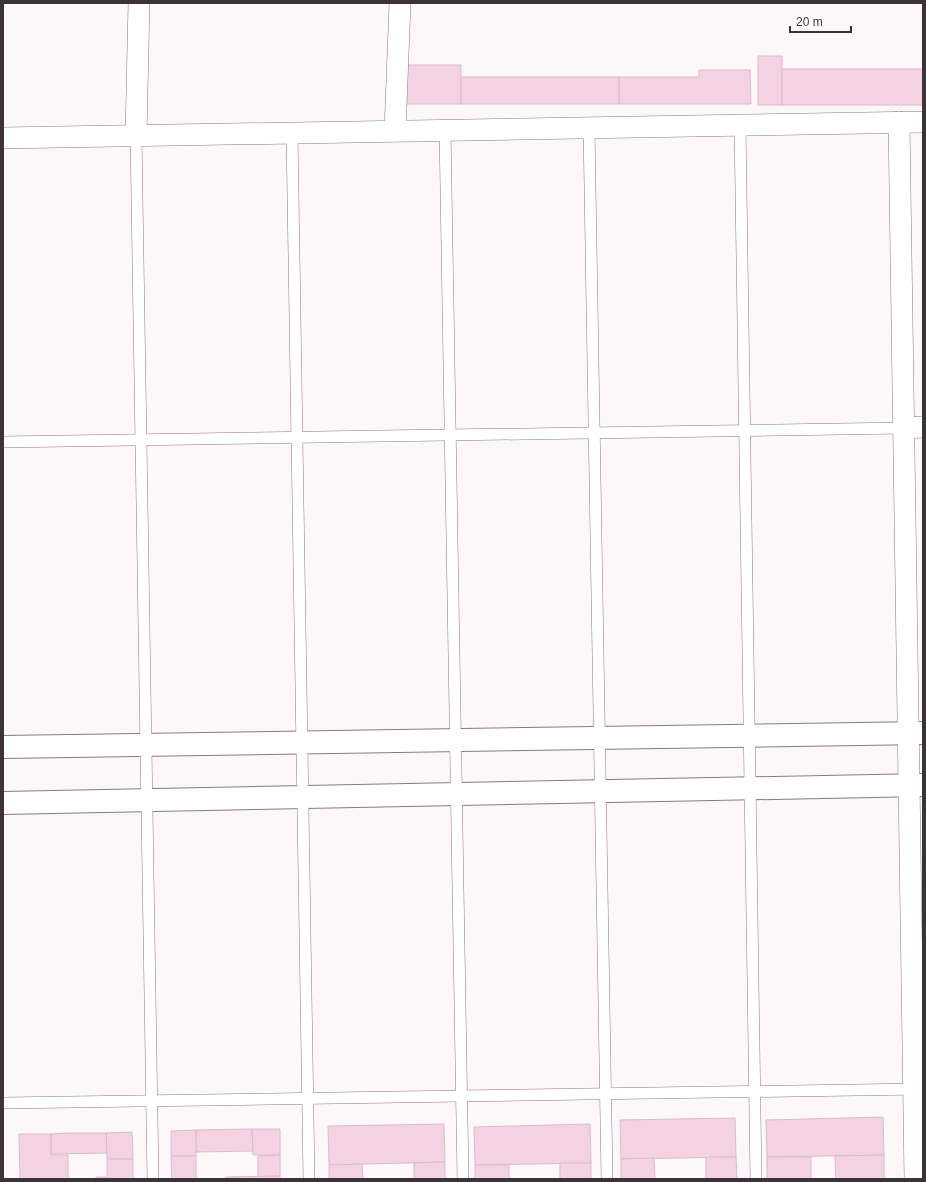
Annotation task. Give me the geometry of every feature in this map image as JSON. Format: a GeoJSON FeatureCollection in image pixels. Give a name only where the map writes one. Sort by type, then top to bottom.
{"type":"FeatureCollection","features":[{"type":"Feature","properties":{"kind":"street"},"geometry":{"type":"LineString","coordinates":[[136,136],[139,3]]}},
{"type":"Feature","properties":{"kind":"street"},"geometry":{"type":"LineString","coordinates":[[395,131],[400,3]]}},
{"type":"Feature","properties":{"kind":"street"},"geometry":{"type":"LineString","coordinates":[[898,122],[913,428],[918,1089],[915,1179]]}},
{"type":"Feature","properties":{"kind":"street"},"geometry":{"type":"LineString","coordinates":[[3,138],[923,122]]}},
{"type":"Feature","properties":{"kind":"street"},"geometry":{"type":"LineString","coordinates":[[3,747],[916,733]]}},
{"type":"Feature","properties":{"kind":"street"},"geometry":{"type":"LineString","coordinates":[[3,803],[916,785]]}},
{"type":"Feature","properties":{"kind":"lane"},"geometry":{"type":"LineString","coordinates":[[740,125],[756,1179]]}},
{"type":"Feature","properties":{"kind":"lane"},"geometry":{"type":"LineString","coordinates":[[589,128],[607,1179]]}},
{"type":"Feature","properties":{"kind":"lane"},"geometry":{"type":"LineString","coordinates":[[445,130],[463,1179]]}},
{"type":"Feature","properties":{"kind":"lane"},"geometry":{"type":"LineString","coordinates":[[292,133],[309,1179]]}},
{"type":"Feature","properties":{"kind":"lane"},"geometry":{"type":"LineString","coordinates":[[136,136],[153,1179]]}},
{"type":"Feature","properties":{"kind":"lane"},"geometry":{"type":"LineString","coordinates":[[3,442],[913,428]]}},
{"type":"Feature","properties":{"kind":"lane"},"geometry":{"type":"LineString","coordinates":[[3,1103],[918,1089]]}},
{"type":"Feature","properties":{"kind":"building"},"geometry":{"type":"Polygon","coordinates":[[[758,56],[782,56],[782,105],[758,105],[758,56]]]}},
{"type":"Feature","properties":{"kind":"building"},"geometry":{"type":"Polygon","coordinates":[[[406,65],[461,65],[461,104],[406,104],[406,65]]]}},
{"type":"Feature","properties":{"kind":"building"},"geometry":{"type":"Polygon","coordinates":[[[782,69],[923,69],[923,105],[782,105],[782,69]]]}},
{"type":"Feature","properties":{"kind":"building"},"geometry":{"type":"Polygon","coordinates":[[[699,70],[750,70],[751,104],[619,104],[619,77],[699,77],[699,70]]]}},
{"type":"Feature","properties":{"kind":"building"},"geometry":{"type":"Polygon","coordinates":[[[461,77],[619,77],[619,104],[461,104],[461,77]]]}},
{"type":"Feature","properties":{"kind":"building"},"geometry":{"type":"Polygon","coordinates":[[[883,1117],[884,1155],[767,1157],[766,1120],[883,1117]]]}},
{"type":"Feature","properties":{"kind":"building"},"geometry":{"type":"Polygon","coordinates":[[[735,1118],[736,1157],[621,1159],[620,1120],[735,1118]]]}},
{"type":"Feature","properties":{"kind":"building"},"geometry":{"type":"Polygon","coordinates":[[[444,1124],[445,1162],[329,1165],[328,1126],[444,1124]]]}},
{"type":"Feature","properties":{"kind":"building"},"geometry":{"type":"Polygon","coordinates":[[[590,1124],[591,1163],[475,1165],[474,1127],[590,1124]]]}},
{"type":"Feature","properties":{"kind":"building"},"geometry":{"type":"Polygon","coordinates":[[[252,1129],[253,1151],[196,1152],[196,1130],[252,1129]]]}},
{"type":"Feature","properties":{"kind":"building"},"geometry":{"type":"Polygon","coordinates":[[[252,1129],[280,1129],[280,1155],[253,1155],[252,1129]]]}},
{"type":"Feature","properties":{"kind":"building"},"geometry":{"type":"Polygon","coordinates":[[[196,1130],[196,1156],[171,1156],[171,1131],[196,1130]]]}},
{"type":"Feature","properties":{"kind":"building"},"geometry":{"type":"Polygon","coordinates":[[[132,1132],[133,1159],[107,1159],[106,1133],[132,1132]]]}},
{"type":"Feature","properties":{"kind":"building"},"geometry":{"type":"Polygon","coordinates":[[[106,1133],[107,1153],[51,1154],[51,1134],[106,1133]]]}},
{"type":"Feature","properties":{"kind":"building"},"geometry":{"type":"Polygon","coordinates":[[[19,1134],[51,1134],[51,1155],[68,1155],[68,1179],[20,1179],[19,1134]]]}},
{"type":"Feature","properties":{"kind":"building"},"geometry":{"type":"Polygon","coordinates":[[[280,1155],[280,1176],[258,1177],[258,1156],[280,1155]]]}},
{"type":"Feature","properties":{"kind":"building"},"geometry":{"type":"Polygon","coordinates":[[[884,1155],[884,1179],[836,1179],[835,1156],[884,1155]]]}},
{"type":"Feature","properties":{"kind":"building"},"geometry":{"type":"Polygon","coordinates":[[[171,1156],[196,1156],[196,1179],[172,1179],[171,1156]]]}},
{"type":"Feature","properties":{"kind":"building"},"geometry":{"type":"Polygon","coordinates":[[[706,1157],[736,1157],[737,1179],[706,1179],[706,1157]]]}},
{"type":"Feature","properties":{"kind":"building"},"geometry":{"type":"Polygon","coordinates":[[[767,1157],[811,1157],[811,1179],[767,1179],[767,1157]]]}},
{"type":"Feature","properties":{"kind":"building"},"geometry":{"type":"Polygon","coordinates":[[[654,1158],[655,1179],[621,1179],[621,1159],[654,1158]]]}},
{"type":"Feature","properties":{"kind":"building"},"geometry":{"type":"Polygon","coordinates":[[[107,1159],[133,1159],[133,1179],[96,1179],[96,1177],[107,1177],[107,1159]]]}},
{"type":"Feature","properties":{"kind":"building"},"geometry":{"type":"Polygon","coordinates":[[[445,1162],[445,1179],[414,1179],[414,1163],[445,1162]]]}},
{"type":"Feature","properties":{"kind":"building"},"geometry":{"type":"Polygon","coordinates":[[[560,1163],[591,1163],[591,1179],[560,1179],[560,1163]]]}},
{"type":"Feature","properties":{"kind":"building"},"geometry":{"type":"Polygon","coordinates":[[[362,1164],[363,1179],[329,1179],[329,1165],[362,1164]]]}},
{"type":"Feature","properties":{"kind":"building"},"geometry":{"type":"Polygon","coordinates":[[[475,1165],[509,1165],[509,1179],[475,1179],[475,1165]]]}},
{"type":"Feature","properties":{"kind":"building"},"geometry":{"type":"Polygon","coordinates":[[[280,1176],[280,1179],[226,1179],[226,1177],[280,1176]]]}}]}
